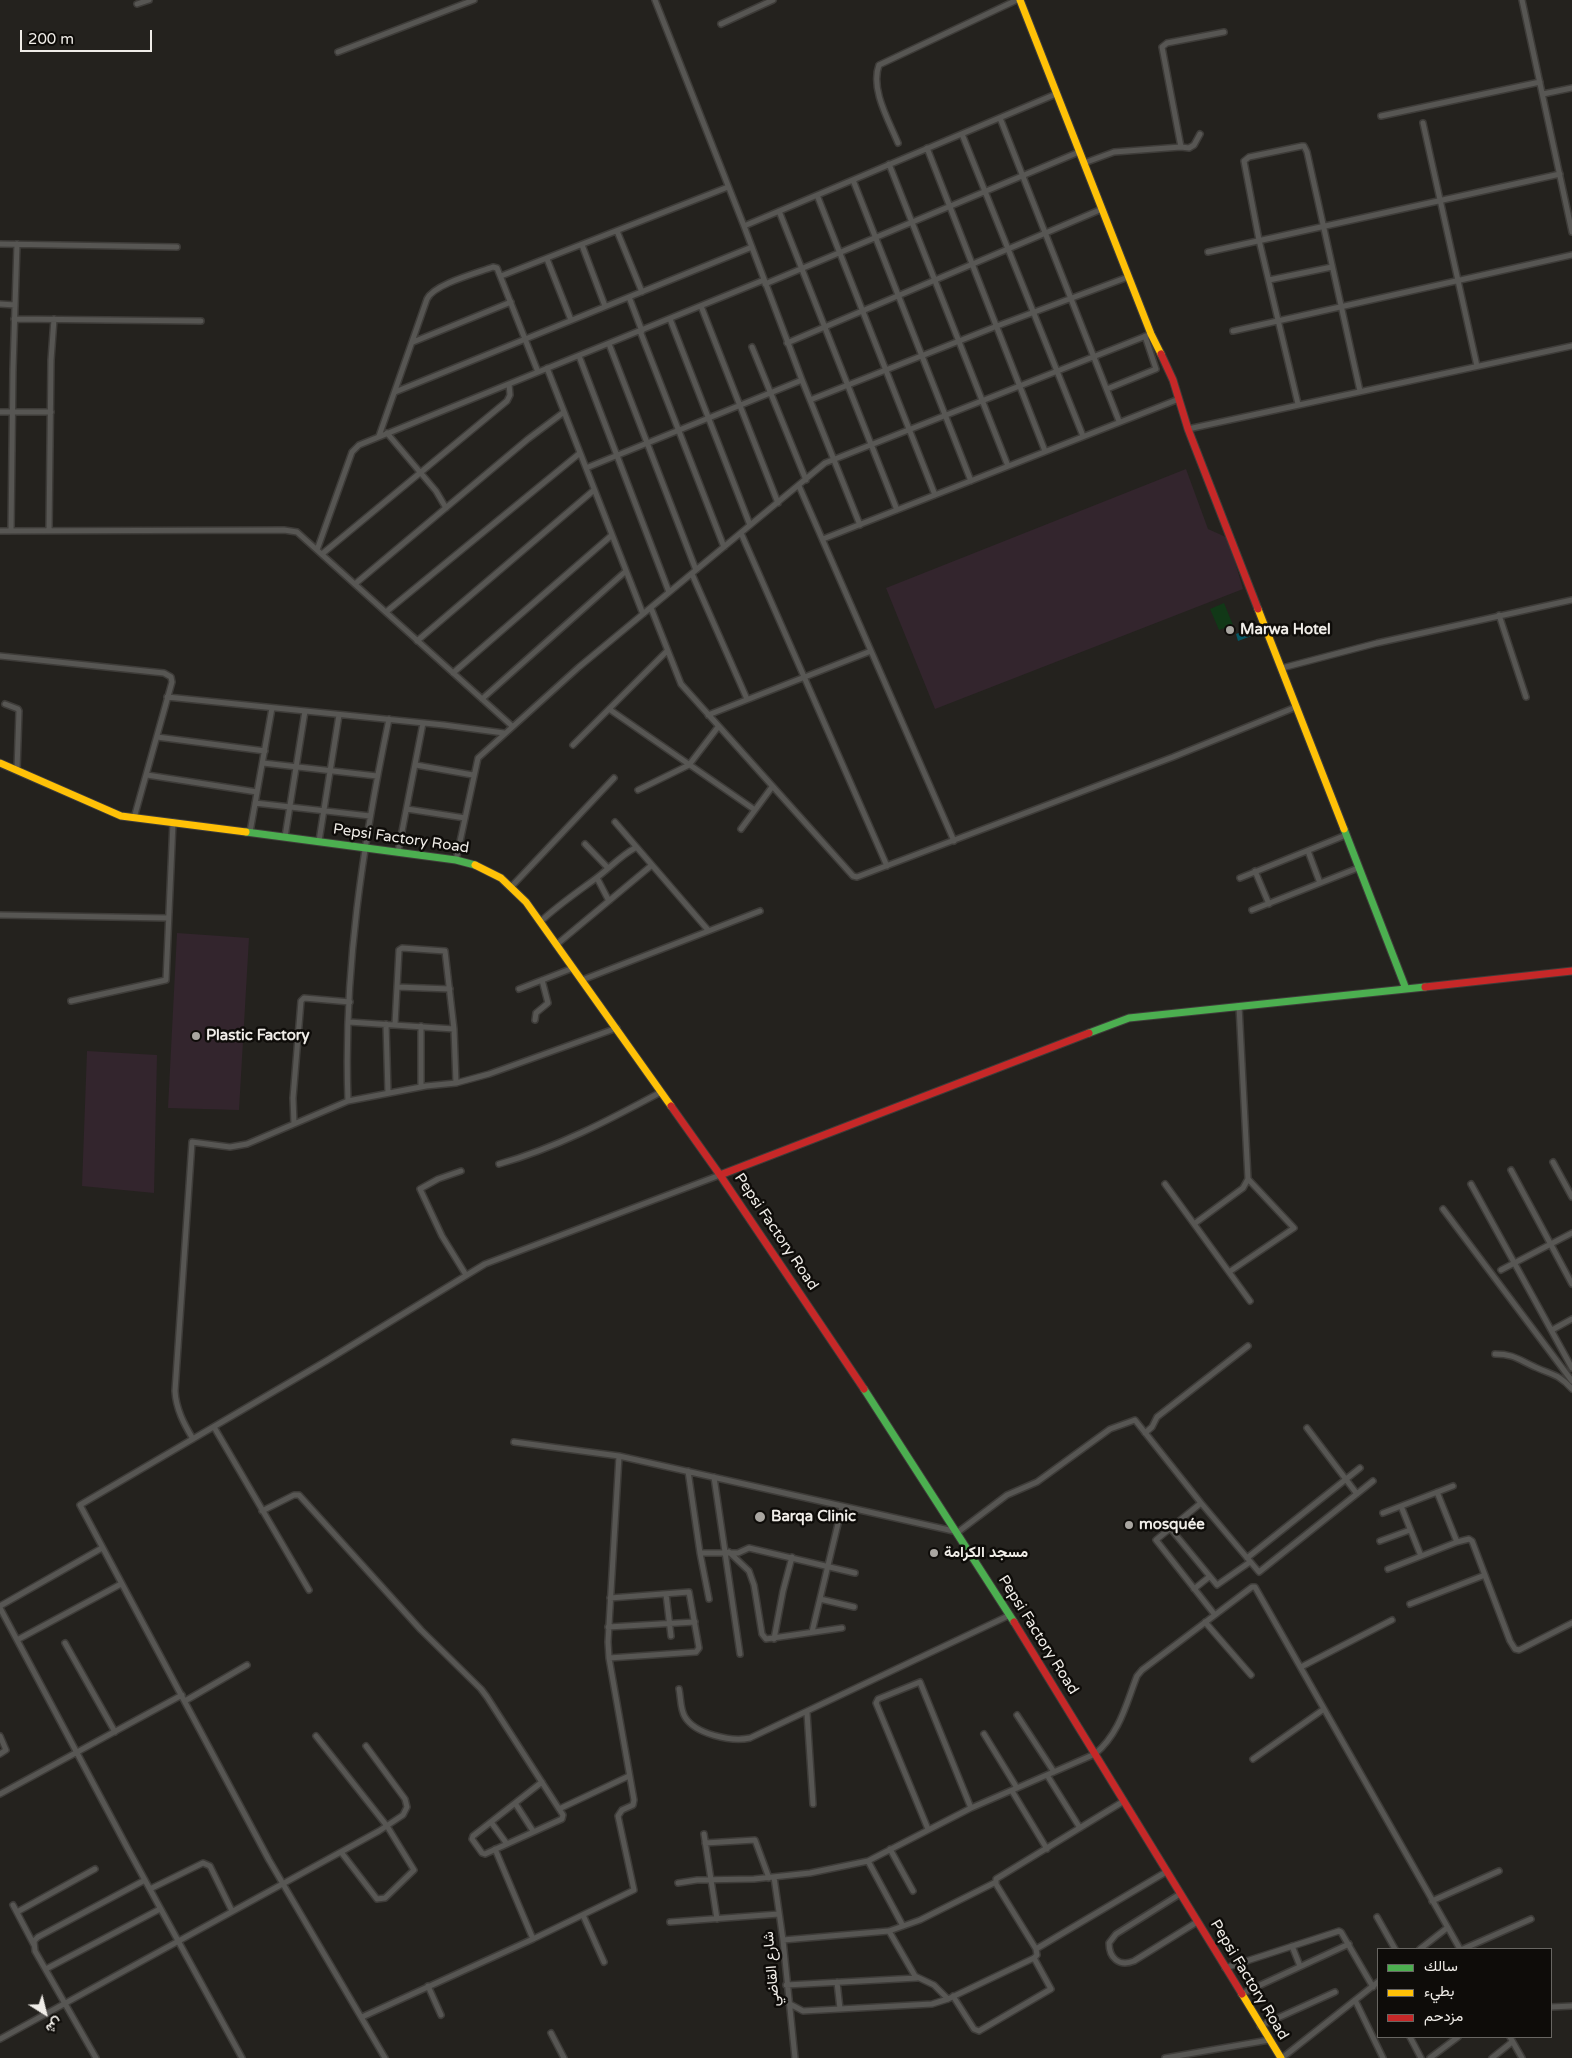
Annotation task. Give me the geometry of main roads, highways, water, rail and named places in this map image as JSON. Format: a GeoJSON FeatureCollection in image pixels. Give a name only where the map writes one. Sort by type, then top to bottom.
{"type":"FeatureCollection","features":[{"type":"Feature","properties":{"kind":"water"},"geometry":{"type":"Polygon","coordinates":[[[1251,628],[1254,635],[1238,641],[1236,634],[1251,628]]]}},
{"type":"Feature","properties":{"kind":"place","name":"Marwa Hotel"},"geometry":{"type":"Point","coordinates":[1230,630]}},
{"type":"Feature","properties":{"kind":"place","name":"Plastic Factory"},"geometry":{"type":"Point","coordinates":[196,1036]}},
{"type":"Feature","properties":{"kind":"place","name":"Barqa Clinic"},"geometry":{"type":"Point","coordinates":[760,1517]}},
{"type":"Feature","properties":{"kind":"place","name":"mosquée"},"geometry":{"type":"Point","coordinates":[1129,1525]}},
{"type":"Feature","properties":{"kind":"place","name":"مسجد الكرامة"},"geometry":{"type":"Point","coordinates":[934,1553]}}]}
